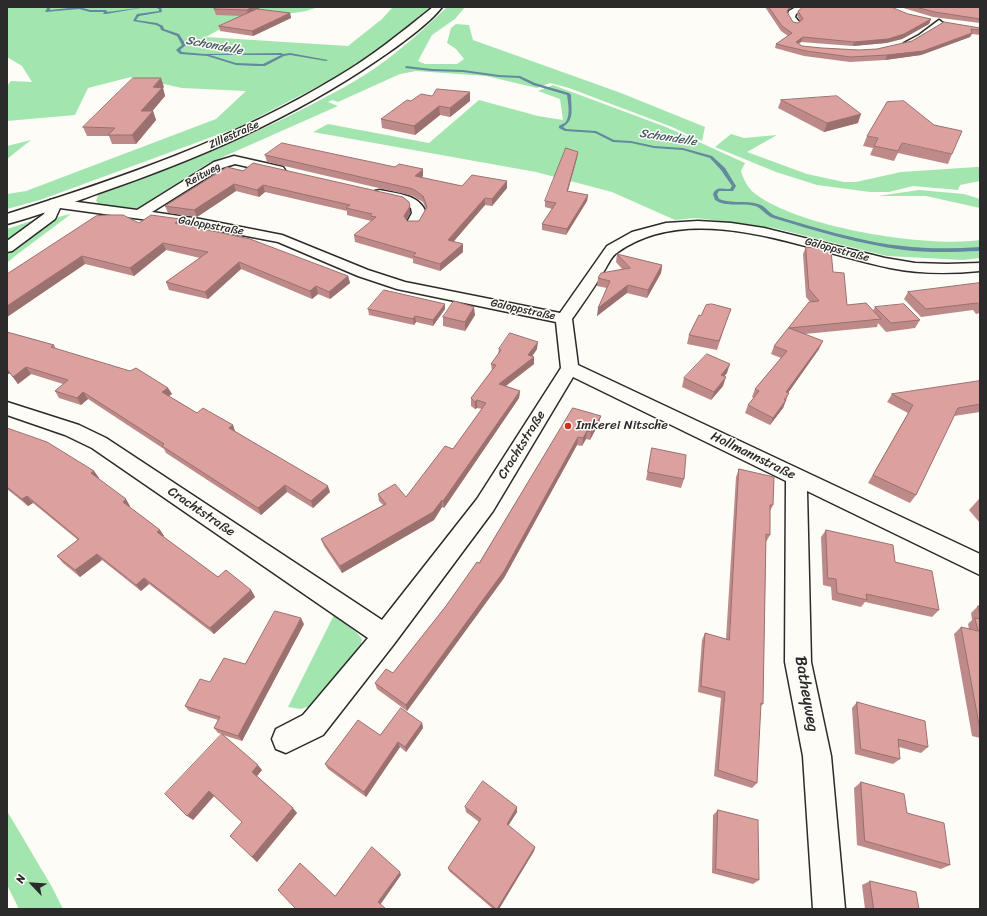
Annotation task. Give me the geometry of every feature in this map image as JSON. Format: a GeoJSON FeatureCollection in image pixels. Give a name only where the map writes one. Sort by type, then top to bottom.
{"type":"FeatureCollection","features":[{"type":"Feature","properties":{"kind":"main road","name":"Zillestraße"},"geometry":{"type":"LineString","coordinates":[[7,219],[55,203],[208,146],[292,108],[366,65],[405,36],[438,7]]}},
{"type":"Feature","properties":{"kind":"street"},"geometry":{"type":"LineString","coordinates":[[796,23],[791,17],[792,13],[801,7]]}},
{"type":"Feature","properties":{"kind":"street"},"geometry":{"type":"LineString","coordinates":[[897,47],[922,37],[942,23],[926,19]]}},
{"type":"Feature","properties":{"kind":"street","name":"Reitweg"},"geometry":{"type":"LineString","coordinates":[[139,215],[205,172],[234,160],[294,174]]}},
{"type":"Feature","properties":{"kind":"street"},"geometry":{"type":"LineString","coordinates":[[370,192],[408,200],[417,206],[419,213],[413,224]]}},
{"type":"Feature","properties":{"kind":"street","name":"Galoppstraße"},"geometry":{"type":"LineString","coordinates":[[55,203],[200,223],[282,239],[363,273],[402,286],[564,319],[610,250],[629,238],[653,230],[686,224],[717,225],[760,231],[892,264],[941,270],[980,267]]}},
{"type":"Feature","properties":{"kind":"street"},"geometry":{"type":"LineString","coordinates":[[7,248],[50,216],[55,203]]}},
{"type":"Feature","properties":{"kind":"street"},"geometry":{"type":"LineString","coordinates":[[564,319],[570,368]]}},
{"type":"Feature","properties":{"kind":"street","name":"Hollmannstraße"},"geometry":{"type":"LineString","coordinates":[[570,368],[980,565]]}},
{"type":"Feature","properties":{"kind":"street","name":"Crachtstraße"},"geometry":{"type":"LineString","coordinates":[[286,738],[313,726],[385,636],[486,505],[570,368]]}},
{"type":"Feature","properties":{"kind":"street","name":"Crachtstraße"},"geometry":{"type":"LineString","coordinates":[[7,408],[72,430],[99,443],[385,636]]}},
{"type":"Feature","properties":{"kind":"street","name":"Batheyweg"},"geometry":{"type":"LineString","coordinates":[[796,477],[798,662],[817,756],[829,909]]}},
{"type":"Feature","properties":{"kind":"green space"},"geometry":{"type":"Polygon","coordinates":[[[7,7],[318,7],[306,11],[231,23],[206,37],[348,46],[382,19],[393,7],[430,7],[363,62],[356,63],[344,73],[239,127],[40,200],[7,209],[7,194],[26,191],[216,119],[246,91],[182,88],[131,77],[88,88],[75,115],[7,121],[7,86],[11,81],[32,82],[22,66],[7,57],[7,7]]]}},
{"type":"Feature","properties":{"kind":"green space"},"geometry":{"type":"Polygon","coordinates":[[[447,7],[465,7],[455,19],[432,35],[418,61],[425,64],[457,64],[464,59],[456,49],[447,43],[451,28],[456,24],[469,25],[473,40],[621,93],[705,127],[702,141],[672,127],[569,88],[550,83],[537,88],[486,76],[416,71],[400,74],[338,102],[332,100],[328,102],[338,106],[207,164],[136,209],[108,207],[99,205],[96,201],[98,195],[177,165],[256,132],[343,88],[370,72],[414,38],[447,7]]]}},
{"type":"Feature","properties":{"kind":"green space"},"geometry":{"type":"Polygon","coordinates":[[[553,85],[666,127],[745,163],[741,171],[743,177],[753,192],[773,204],[799,215],[829,225],[896,238],[956,242],[980,240],[980,258],[963,260],[887,256],[774,228],[696,218],[675,220],[612,192],[536,172],[313,132],[328,124],[429,143],[479,100],[538,116],[563,120],[560,99],[538,91],[553,85]]]}},
{"type":"Feature","properties":{"kind":"green space"},"geometry":{"type":"Polygon","coordinates":[[[731,134],[744,138],[777,135],[747,152],[807,174],[844,182],[856,182],[901,172],[977,167],[980,167],[980,181],[960,185],[958,190],[913,186],[889,192],[870,192],[817,185],[776,172],[715,147],[731,134]]]}},
{"type":"Feature","properties":{"kind":"green space"},"geometry":{"type":"Polygon","coordinates":[[[31,140],[7,159],[7,146],[31,140]]]}},
{"type":"Feature","properties":{"kind":"green space"},"geometry":{"type":"Polygon","coordinates":[[[919,190],[964,194],[980,199],[980,208],[926,196],[878,196],[919,190]]]}},
{"type":"Feature","properties":{"kind":"green space"},"geometry":{"type":"Polygon","coordinates":[[[71,214],[7,263],[7,251],[54,218],[71,214]]]}},
{"type":"Feature","properties":{"kind":"green space"},"geometry":{"type":"Polygon","coordinates":[[[43,217],[7,244],[7,229],[43,217]]]}},
{"type":"Feature","properties":{"kind":"green space"},"geometry":{"type":"Polygon","coordinates":[[[334,615],[357,633],[362,639],[360,648],[313,705],[301,709],[288,707],[334,615]]]}},
{"type":"Feature","properties":{"kind":"green space"},"geometry":{"type":"Polygon","coordinates":[[[7,811],[52,887],[63,909],[19,909],[7,885],[7,811]]]}},
{"type":"Feature","properties":{"kind":"building"},"geometry":{"type":"Polygon","coordinates":[[[217,7],[252,7],[247,10],[214,9],[217,7]]]}},
{"type":"Feature","properties":{"kind":"building"},"geometry":{"type":"Polygon","coordinates":[[[769,7],[789,7],[787,12],[793,22],[798,23],[803,19],[798,11],[803,7],[891,7],[908,14],[931,19],[904,34],[888,39],[854,42],[803,37],[796,42],[802,46],[859,50],[877,49],[912,41],[944,22],[980,28],[980,30],[971,29],[972,33],[923,51],[851,57],[806,51],[776,44],[792,33],[782,26],[769,7]]]}},
{"type":"Feature","properties":{"kind":"building"},"geometry":{"type":"Polygon","coordinates":[[[916,7],[980,7],[980,19],[935,12],[916,7]]]}},
{"type":"Feature","properties":{"kind":"building"},"geometry":{"type":"Polygon","coordinates":[[[257,9],[290,13],[252,31],[219,26],[257,9]]]}},
{"type":"Feature","properties":{"kind":"building"},"geometry":{"type":"Polygon","coordinates":[[[133,78],[161,78],[153,87],[162,88],[141,111],[153,111],[132,135],[108,135],[115,128],[83,127],[133,78]]]}},
{"type":"Feature","properties":{"kind":"building"},"geometry":{"type":"Polygon","coordinates":[[[437,89],[470,92],[450,108],[439,106],[414,126],[381,119],[407,100],[411,101],[421,94],[432,96],[437,89]]]}},
{"type":"Feature","properties":{"kind":"building"},"geometry":{"type":"Polygon","coordinates":[[[837,96],[861,114],[827,123],[781,100],[837,96]]]}},
{"type":"Feature","properties":{"kind":"building"},"geometry":{"type":"Polygon","coordinates":[[[904,101],[934,125],[962,131],[952,154],[902,143],[898,151],[874,146],[878,138],[867,136],[887,102],[904,101]]]}},
{"type":"Feature","properties":{"kind":"building"},"geometry":{"type":"Polygon","coordinates":[[[282,143],[395,167],[399,164],[423,169],[415,176],[462,186],[472,175],[507,181],[492,199],[485,198],[448,240],[463,244],[440,264],[413,256],[416,253],[354,235],[376,217],[370,216],[372,214],[346,208],[350,205],[263,185],[257,190],[234,184],[194,210],[165,206],[227,167],[243,171],[253,163],[403,197],[409,202],[410,206],[404,216],[407,221],[419,221],[427,207],[423,196],[413,189],[265,155],[282,143]]]}},
{"type":"Feature","properties":{"kind":"building"},"geometry":{"type":"Polygon","coordinates":[[[566,148],[578,152],[567,191],[588,195],[567,229],[542,224],[556,203],[545,201],[566,148]]]}},
{"type":"Feature","properties":{"kind":"building"},"geometry":{"type":"Polygon","coordinates":[[[123,215],[139,223],[151,215],[180,219],[175,223],[250,239],[348,276],[329,292],[316,286],[310,291],[239,262],[205,292],[166,282],[208,252],[163,243],[130,268],[82,256],[7,306],[7,274],[96,216],[123,215]]]}},
{"type":"Feature","properties":{"kind":"building"},"geometry":{"type":"Polygon","coordinates":[[[806,247],[831,250],[833,272],[844,273],[847,305],[866,303],[881,319],[789,328],[823,341],[786,392],[789,393],[784,400],[786,400],[773,418],[748,405],[759,391],[755,389],[787,351],[774,346],[809,302],[819,301],[809,289],[806,247]]]}},
{"type":"Feature","properties":{"kind":"building"},"geometry":{"type":"Polygon","coordinates":[[[617,254],[662,265],[648,290],[628,285],[598,308],[610,281],[598,278],[601,273],[630,268],[617,254]]]}},
{"type":"Feature","properties":{"kind":"building"},"geometry":{"type":"Polygon","coordinates":[[[980,283],[980,305],[977,303],[926,309],[908,292],[980,283]]]}},
{"type":"Feature","properties":{"kind":"building"},"geometry":{"type":"Polygon","coordinates":[[[384,290],[445,304],[433,320],[415,316],[413,319],[368,309],[384,290]]]}},
{"type":"Feature","properties":{"kind":"building"},"geometry":{"type":"Polygon","coordinates":[[[454,301],[474,307],[465,322],[443,317],[454,301]]]}},
{"type":"Feature","properties":{"kind":"building"},"geometry":{"type":"Polygon","coordinates":[[[712,304],[731,309],[719,341],[689,335],[706,305],[712,304]]]}},
{"type":"Feature","properties":{"kind":"building"},"geometry":{"type":"Polygon","coordinates":[[[904,304],[920,320],[891,323],[875,307],[904,304]]]}},
{"type":"Feature","properties":{"kind":"building"},"geometry":{"type":"Polygon","coordinates":[[[7,332],[54,345],[51,347],[130,371],[136,368],[168,388],[162,392],[197,413],[203,408],[233,425],[229,428],[328,486],[311,501],[285,485],[258,508],[162,446],[164,444],[83,392],[77,398],[55,391],[68,380],[26,367],[13,377],[7,369],[7,332]]]}},
{"type":"Feature","properties":{"kind":"building"},"geometry":{"type":"Polygon","coordinates":[[[510,333],[538,342],[528,355],[534,357],[499,384],[520,391],[443,501],[442,500],[433,512],[340,566],[321,539],[386,504],[378,494],[395,484],[406,497],[445,446],[453,449],[486,403],[477,400],[475,402],[471,398],[496,365],[491,364],[501,350],[499,349],[510,333]]]}},
{"type":"Feature","properties":{"kind":"building"},"geometry":{"type":"Polygon","coordinates":[[[707,354],[730,364],[721,375],[726,377],[714,392],[684,378],[707,354]]]}},
{"type":"Feature","properties":{"kind":"building"},"geometry":{"type":"Polygon","coordinates":[[[980,381],[980,404],[958,408],[916,495],[873,475],[913,405],[892,394],[980,381]]]}},
{"type":"Feature","properties":{"kind":"building"},"geometry":{"type":"Polygon","coordinates":[[[573,408],[601,416],[591,432],[587,431],[583,438],[578,437],[504,571],[406,705],[375,683],[386,669],[393,673],[446,606],[477,562],[479,563],[573,408]]]}},
{"type":"Feature","properties":{"kind":"building"},"geometry":{"type":"Polygon","coordinates":[[[7,428],[47,442],[94,471],[91,473],[126,499],[123,502],[160,530],[157,532],[218,577],[226,570],[251,590],[210,628],[144,578],[136,585],[97,554],[75,570],[57,556],[79,539],[27,496],[22,499],[7,487],[7,428]]]}},
{"type":"Feature","properties":{"kind":"building"},"geometry":{"type":"Polygon","coordinates":[[[652,448],[686,455],[684,479],[648,472],[652,448]]]}},
{"type":"Feature","properties":{"kind":"building"},"geometry":{"type":"Polygon","coordinates":[[[739,469],[774,477],[773,505],[770,505],[770,535],[766,534],[763,704],[761,703],[757,783],[718,770],[725,692],[701,686],[705,633],[729,640],[739,469]]]}},
{"type":"Feature","properties":{"kind":"building"},"geometry":{"type":"Polygon","coordinates":[[[826,530],[893,545],[895,562],[932,571],[939,610],[866,594],[867,600],[837,593],[836,579],[828,578],[826,530]]]}},
{"type":"Feature","properties":{"kind":"building"},"geometry":{"type":"Polygon","coordinates":[[[275,611],[301,618],[238,736],[214,728],[220,717],[185,706],[200,679],[210,682],[224,658],[245,664],[275,611]]]}},
{"type":"Feature","properties":{"kind":"building"},"geometry":{"type":"Polygon","coordinates":[[[975,618],[980,619],[980,730],[961,627],[978,631],[975,618]]]}},
{"type":"Feature","properties":{"kind":"building"},"geometry":{"type":"Polygon","coordinates":[[[857,702],[925,721],[928,747],[898,739],[900,759],[861,749],[857,702]]]}},
{"type":"Feature","properties":{"kind":"building"},"geometry":{"type":"Polygon","coordinates":[[[401,708],[422,723],[405,747],[398,742],[364,792],[325,764],[358,720],[380,735],[401,708]]]}},
{"type":"Feature","properties":{"kind":"building"},"geometry":{"type":"Polygon","coordinates":[[[222,734],[258,765],[252,772],[293,808],[252,857],[230,836],[242,822],[209,791],[187,816],[165,794],[222,734]]]}},
{"type":"Feature","properties":{"kind":"building"},"geometry":{"type":"Polygon","coordinates":[[[483,781],[517,807],[507,824],[535,847],[497,909],[448,868],[481,819],[465,807],[483,781]]]}},
{"type":"Feature","properties":{"kind":"building"},"geometry":{"type":"Polygon","coordinates":[[[861,782],[904,794],[907,813],[944,823],[950,865],[865,841],[861,782]]]}},
{"type":"Feature","properties":{"kind":"building"},"geometry":{"type":"Polygon","coordinates":[[[718,810],[758,820],[759,880],[716,869],[718,810]]]}},
{"type":"Feature","properties":{"kind":"building"},"geometry":{"type":"Polygon","coordinates":[[[372,847],[400,872],[378,902],[386,909],[296,909],[278,890],[300,863],[335,896],[372,847]]]}},
{"type":"Feature","properties":{"kind":"building"},"geometry":{"type":"Polygon","coordinates":[[[870,881],[916,892],[919,909],[874,909],[870,881]]]}},
{"type":"Feature","properties":{"kind":"waterway","name":"Schondelle"},"geometry":{"type":"LineString","coordinates":[[47,7],[49,9],[46,11],[79,8],[90,11],[106,11],[104,13],[145,7]]}},
{"type":"Feature","properties":{"kind":"waterway","name":"Schondelle"},"geometry":{"type":"LineString","coordinates":[[155,7],[160,8],[161,12],[138,15],[134,21],[157,24],[162,27],[162,29],[178,35],[184,45],[178,50],[181,53],[207,55],[236,64],[256,65],[264,65],[283,55],[290,54],[326,60]]}},
{"type":"Feature","properties":{"kind":"waterway"},"geometry":{"type":"LineString","coordinates":[[207,54],[281,54]]}},
{"type":"Feature","properties":{"kind":"waterway","name":"Schondelle"},"geometry":{"type":"LineString","coordinates":[[406,67],[520,77],[534,84],[568,94],[570,109],[569,119],[567,123],[560,127],[565,130],[596,132],[613,141],[631,142],[654,147],[683,149],[711,157],[723,169],[734,186],[731,190],[717,190],[715,194],[717,200],[722,202],[758,205],[761,206],[767,213],[775,217],[832,234],[880,245],[930,250],[955,251],[980,249]]}},
{"type":"Feature","properties":{"kind":"place","name":"Imkerei Nitsche"},"geometry":{"type":"Point","coordinates":[568,426]}}]}
